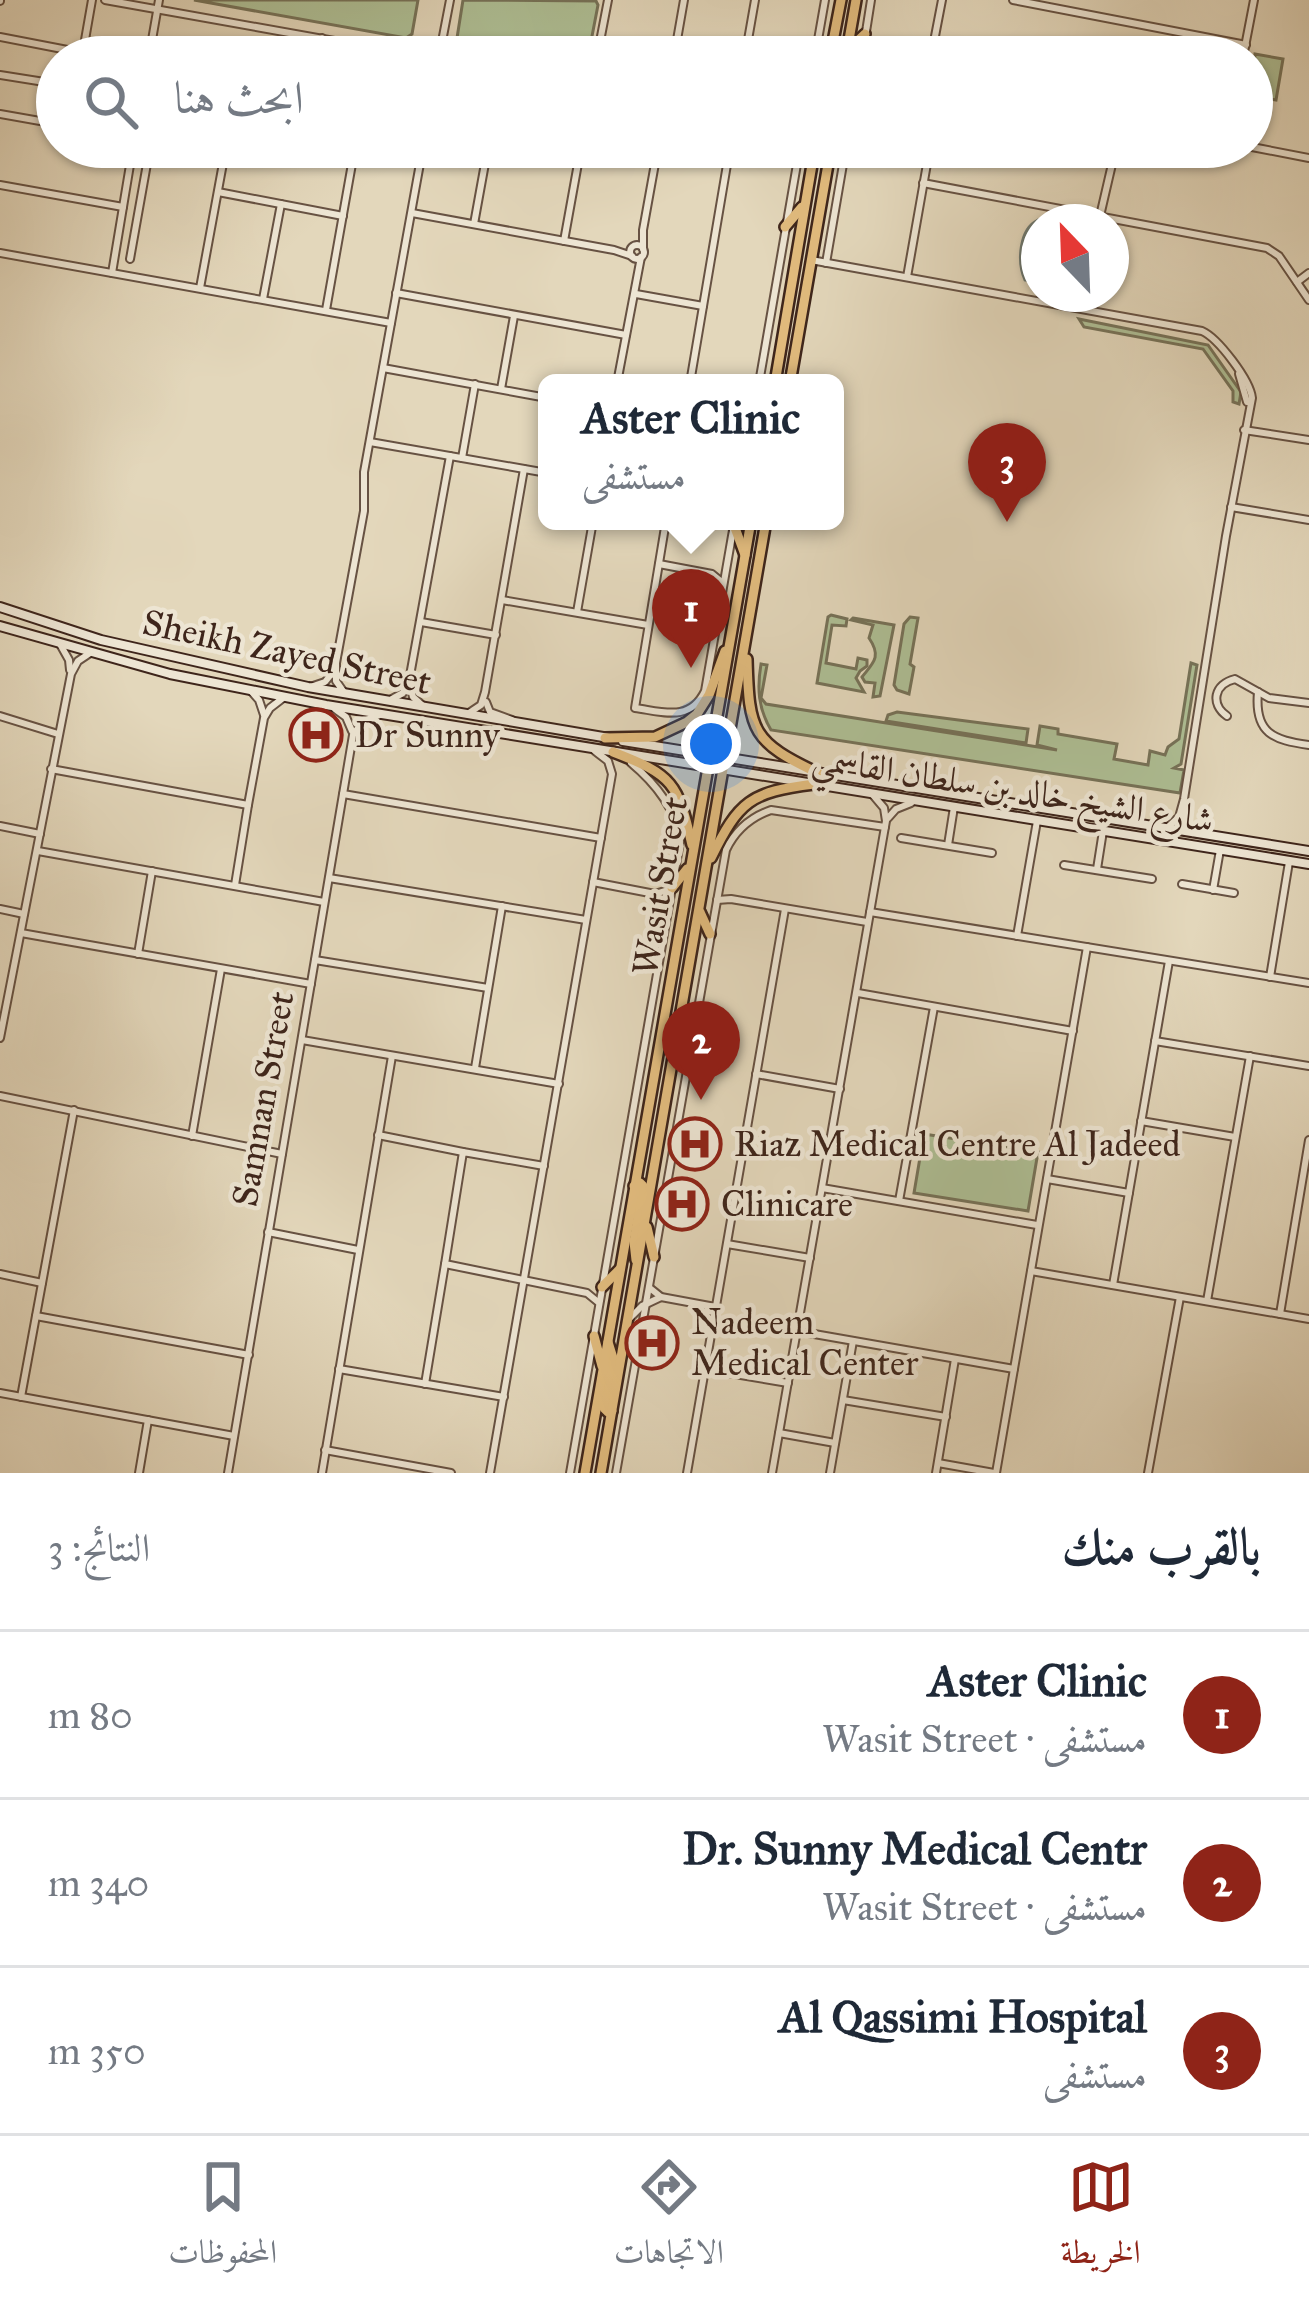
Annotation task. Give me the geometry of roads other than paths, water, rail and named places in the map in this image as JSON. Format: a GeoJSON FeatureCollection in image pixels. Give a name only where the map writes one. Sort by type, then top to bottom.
{"type":"FeatureCollection","features":[{"type":"Feature","properties":{"kind":"main road"},"geometry":{"type":"LineString","coordinates":[[834,36],[841,0]]}},
{"type":"Feature","properties":{"kind":"main road"},"geometry":{"type":"LineString","coordinates":[[850,36],[856,0]]}},
{"type":"Feature","properties":{"kind":"main road"},"geometry":{"type":"LineString","coordinates":[[777,374],[812,168]]}},
{"type":"Feature","properties":{"kind":"main road"},"geometry":{"type":"LineString","coordinates":[[792,374],[827,168]]}},
{"type":"Feature","properties":{"kind":"main road"},"geometry":{"type":"LineString","coordinates":[[785,227],[806,202]]}},
{"type":"Feature","properties":{"kind":"main road"},"geometry":{"type":"LineString","coordinates":[[736,530],[745,555]]}},
{"type":"Feature","properties":{"kind":"main road","name":"Wasit Street"},"geometry":{"type":"LineString","coordinates":[[585,1473],[749,530]]}},
{"type":"Feature","properties":{"kind":"main road","name":"Wasit Street"},"geometry":{"type":"LineString","coordinates":[[601,1473],[764,530]]}},
{"type":"Feature","properties":{"kind":"main road","name":"Sheikh Zayed Street"},"geometry":{"type":"LineString","coordinates":[[0,607],[101,640],[351,696],[710,755]]}},
{"type":"Feature","properties":{"kind":"main road","name":"Sheikh Zayed Street"},"geometry":{"type":"LineString","coordinates":[[0,626],[170,674],[251,691],[708,767]]}},
{"type":"Feature","properties":{"kind":"main road"},"geometry":{"type":"LineString","coordinates":[[605,738],[670,733],[692,718],[713,686],[730,641]]}},
{"type":"Feature","properties":{"kind":"main road"},"geometry":{"type":"LineString","coordinates":[[744,650],[755,728],[779,754],[817,779]]}},
{"type":"Feature","properties":{"kind":"main road"},"geometry":{"type":"LineString","coordinates":[[613,752],[652,768],[670,782],[681,803],[693,850]]}},
{"type":"Feature","properties":{"kind":"main road","name":"شارع الشيخ خالد بن سلطان القاسمي"},"geometry":{"type":"LineString","coordinates":[[710,755],[872,794],[1309,864]]}},
{"type":"Feature","properties":{"kind":"main road","name":"شارع الشيخ خالد بن سلطان القاسمي"},"geometry":{"type":"LineString","coordinates":[[708,767],[1309,851]]}},
{"type":"Feature","properties":{"kind":"main road"},"geometry":{"type":"LineString","coordinates":[[706,869],[742,807],[774,790],[817,779]]}},
{"type":"Feature","properties":{"kind":"main road"},"geometry":{"type":"LineString","coordinates":[[1180,843],[1183,837],[1210,836]]}},
{"type":"Feature","properties":{"kind":"main road"},"geometry":{"type":"LineString","coordinates":[[672,888],[691,865]]}},
{"type":"Feature","properties":{"kind":"main road"},"geometry":{"type":"LineString","coordinates":[[699,909],[710,934]]}},
{"type":"Feature","properties":{"kind":"main road"},"geometry":{"type":"LineString","coordinates":[[634,1186],[644,1186],[634,1246],[638,1265]]}},
{"type":"Feature","properties":{"kind":"main road"},"geometry":{"type":"LineString","coordinates":[[646,1221],[654,1257]]}},
{"type":"Feature","properties":{"kind":"main road"},"geometry":{"type":"LineString","coordinates":[[602,1287],[620,1269]]}},
{"type":"Feature","properties":{"kind":"main road"},"geometry":{"type":"LineString","coordinates":[[594,1336],[603,1371]]}},
{"type":"Feature","properties":{"kind":"main road"},"geometry":{"type":"LineString","coordinates":[[608,1342],[613,1358],[604,1408],[612,1411]]}},
{"type":"Feature","properties":{"kind":"street"},"geometry":{"type":"LineString","coordinates":[[85,36],[92,0]]}},
{"type":"Feature","properties":{"kind":"street"},"geometry":{"type":"LineString","coordinates":[[105,0],[159,5],[312,36]]}},
{"type":"Feature","properties":{"kind":"street"},"geometry":{"type":"LineString","coordinates":[[443,36],[450,0]]}},
{"type":"Feature","properties":{"kind":"street"},"geometry":{"type":"LineString","coordinates":[[601,36],[608,0]]}},
{"type":"Feature","properties":{"kind":"street"},"geometry":{"type":"LineString","coordinates":[[678,36],[684,0]]}},
{"type":"Feature","properties":{"kind":"street"},"geometry":{"type":"LineString","coordinates":[[749,36],[755,0]]}},
{"type":"Feature","properties":{"kind":"street"},"geometry":{"type":"LineString","coordinates":[[819,36],[825,0]]}},
{"type":"Feature","properties":{"kind":"street"},"geometry":{"type":"LineString","coordinates":[[865,34],[872,0]]}},
{"type":"Feature","properties":{"kind":"street"},"geometry":{"type":"LineString","coordinates":[[935,36],[942,0]]}},
{"type":"Feature","properties":{"kind":"street"},"geometry":{"type":"LineString","coordinates":[[1013,0],[1202,36]]}},
{"type":"Feature","properties":{"kind":"street"},"geometry":{"type":"LineString","coordinates":[[1247,36],[1253,0]]}},
{"type":"Feature","properties":{"kind":"street"},"geometry":{"type":"LineString","coordinates":[[153,36],[159,5]]}},
{"type":"Feature","properties":{"kind":"street"},"geometry":{"type":"LineString","coordinates":[[0,37],[36,45]]}},
{"type":"Feature","properties":{"kind":"street"},"geometry":{"type":"LineString","coordinates":[[0,75],[36,81]]}},
{"type":"Feature","properties":{"kind":"street"},"geometry":{"type":"LineString","coordinates":[[0,114],[36,120]]}},
{"type":"Feature","properties":{"kind":"street"},"geometry":{"type":"LineString","coordinates":[[1273,151],[1309,158]]}},
{"type":"Feature","properties":{"kind":"street"},"geometry":{"type":"LineString","coordinates":[[130,259],[147,168]]}},
{"type":"Feature","properties":{"kind":"street"},"geometry":{"type":"LineString","coordinates":[[200,288],[222,168]]}},
{"type":"Feature","properties":{"kind":"street"},"geometry":{"type":"LineString","coordinates":[[326,310],[351,168]]}},
{"type":"Feature","properties":{"kind":"street"},"geometry":{"type":"LineString","coordinates":[[308,687],[325,682],[336,663],[364,511],[363,478],[420,168]]}},
{"type":"Feature","properties":{"kind":"street"},"geometry":{"type":"LineString","coordinates":[[474,224],[484,168]]}},
{"type":"Feature","properties":{"kind":"street"},"geometry":{"type":"LineString","coordinates":[[564,241],[577,168]]}},
{"type":"Feature","properties":{"kind":"street"},"geometry":{"type":"LineString","coordinates":[[619,374],[638,274],[636,252],[654,168]]}},
{"type":"Feature","properties":{"kind":"street"},"geometry":{"type":"LineString","coordinates":[[692,374],[726,168]]}},
{"type":"Feature","properties":{"kind":"street"},"geometry":{"type":"LineString","coordinates":[[760,374],[796,168]]}},
{"type":"Feature","properties":{"kind":"street"},"geometry":{"type":"LineString","coordinates":[[826,262],[842,168]]}},
{"type":"Feature","properties":{"kind":"street"},"geometry":{"type":"LineString","coordinates":[[907,278],[926,168]]}},
{"type":"Feature","properties":{"kind":"street"},"geometry":{"type":"LineString","coordinates":[[1103,204],[1111,168]]}},
{"type":"Feature","properties":{"kind":"street"},"geometry":{"type":"LineString","coordinates":[[112,273],[129,169],[146,173]]}},
{"type":"Feature","properties":{"kind":"street"},"geometry":{"type":"LineString","coordinates":[[128,180],[144,184]]}},
{"type":"Feature","properties":{"kind":"street"},"geometry":{"type":"LineString","coordinates":[[923,183],[1036,204]]}},
{"type":"Feature","properties":{"kind":"street"},"geometry":{"type":"LineString","coordinates":[[0,185],[123,207]]}},
{"type":"Feature","properties":{"kind":"street"},"geometry":{"type":"LineString","coordinates":[[218,192],[343,216]]}},
{"type":"Feature","properties":{"kind":"street"},"geometry":{"type":"LineString","coordinates":[[263,299],[281,204]]}},
{"type":"Feature","properties":{"kind":"street"},"geometry":{"type":"LineString","coordinates":[[411,213],[636,252]]}},
{"type":"Feature","properties":{"kind":"street"},"geometry":{"type":"LineString","coordinates":[[1129,222],[1272,250],[1309,300]]}},
{"type":"Feature","properties":{"kind":"street"},"geometry":{"type":"LineString","coordinates":[[0,253],[391,322]]}},
{"type":"Feature","properties":{"kind":"street"},"geometry":{"type":"LineString","coordinates":[[811,260],[1211,334],[1238,371],[1247,394],[1244,430],[1182,811],[1166,829]]}},
{"type":"Feature","properties":{"kind":"street"},"geometry":{"type":"LineString","coordinates":[[1297,282],[1309,273]]}},
{"type":"Feature","properties":{"kind":"street"},"geometry":{"type":"LineString","coordinates":[[396,292],[626,335]]}},
{"type":"Feature","properties":{"kind":"street"},"geometry":{"type":"LineString","coordinates":[[634,294],[703,306]]}},
{"type":"Feature","properties":{"kind":"street"},"geometry":{"type":"LineString","coordinates":[[501,389],[514,314]]}},
{"type":"Feature","properties":{"kind":"street"},"geometry":{"type":"LineString","coordinates":[[383,368],[538,396]]}},
{"type":"Feature","properties":{"kind":"street"},"geometry":{"type":"LineString","coordinates":[[462,458],[475,385]]}},
{"type":"Feature","properties":{"kind":"street"},"geometry":{"type":"LineString","coordinates":[[1244,430],[1309,440]]}},
{"type":"Feature","properties":{"kind":"street"},"geometry":{"type":"LineString","coordinates":[[370,442],[538,471]]}},
{"type":"Feature","properties":{"kind":"street"},"geometry":{"type":"LineString","coordinates":[[386,702],[403,693],[409,681],[450,456]]}},
{"type":"Feature","properties":{"kind":"street"},"geometry":{"type":"LineString","coordinates":[[464,715],[478,708],[485,692],[524,469]]}},
{"type":"Feature","properties":{"kind":"street"},"geometry":{"type":"LineString","coordinates":[[1231,507],[1309,520]]}},
{"type":"Feature","properties":{"kind":"street"},"geometry":{"type":"LineString","coordinates":[[577,612],[591,530]]}},
{"type":"Feature","properties":{"kind":"street"},"geometry":{"type":"LineString","coordinates":[[665,530],[635,708],[681,714],[704,700],[733,530]]}},
{"type":"Feature","properties":{"kind":"street"},"geometry":{"type":"LineString","coordinates":[[659,564],[712,574],[724,585]]}},
{"type":"Feature","properties":{"kind":"street"},"geometry":{"type":"LineString","coordinates":[[712,574],[727,567]]}},
{"type":"Feature","properties":{"kind":"street"},"geometry":{"type":"LineString","coordinates":[[502,600],[648,625]]}},
{"type":"Feature","properties":{"kind":"street"},"geometry":{"type":"LineString","coordinates":[[421,622],[496,635]]}},
{"type":"Feature","properties":{"kind":"street"},"geometry":{"type":"LineString","coordinates":[[60,644],[71,674]]}},
{"type":"Feature","properties":{"kind":"street"},"geometry":{"type":"LineString","coordinates":[[0,1038],[4,996],[25,914],[71,674],[90,653]]}},
{"type":"Feature","properties":{"kind":"street"},"geometry":{"type":"LineString","coordinates":[[336,663],[338,685],[351,696]]}},
{"type":"Feature","properties":{"kind":"street"},"geometry":{"type":"LineString","coordinates":[[1227,716],[1216,694],[1228,680],[1241,680],[1269,698],[1309,703]]}},
{"type":"Feature","properties":{"kind":"street"},"geometry":{"type":"LineString","coordinates":[[409,681],[413,697],[425,709]]}},
{"type":"Feature","properties":{"kind":"street"},"geometry":{"type":"LineString","coordinates":[[251,691],[264,718]]}},
{"type":"Feature","properties":{"kind":"street"},"geometry":{"type":"LineString","coordinates":[[485,692],[490,712],[518,724]]}},
{"type":"Feature","properties":{"kind":"street"},"geometry":{"type":"LineString","coordinates":[[1258,692],[1258,714],[1271,736],[1309,745]]}},
{"type":"Feature","properties":{"kind":"street"},"geometry":{"type":"LineString","coordinates":[[235,885],[264,718],[274,703],[286,697]]}},
{"type":"Feature","properties":{"kind":"street"},"geometry":{"type":"LineString","coordinates":[[326,705],[346,717],[353,734]]}},
{"type":"Feature","properties":{"kind":"street"},"geometry":{"type":"LineString","coordinates":[[353,734],[363,721],[383,714]]}},
{"type":"Feature","properties":{"kind":"street"},"geometry":{"type":"LineString","coordinates":[[0,716],[58,734]]}},
{"type":"Feature","properties":{"kind":"street","name":"Samnan Street"},"geometry":{"type":"LineString","coordinates":[[228,1473],[353,734]]}},
{"type":"Feature","properties":{"kind":"street"},"geometry":{"type":"LineString","coordinates":[[490,1473],[612,770],[608,760],[592,748]]}},
{"type":"Feature","properties":{"kind":"street"},"geometry":{"type":"LineString","coordinates":[[570,1473],[680,842],[677,821],[639,769],[613,752]]}},
{"type":"Feature","properties":{"kind":"street"},"geometry":{"type":"LineString","coordinates":[[52,770],[248,805]]}},
{"type":"Feature","properties":{"kind":"street"},"geometry":{"type":"LineString","coordinates":[[343,794],[601,838]]}},
{"type":"Feature","properties":{"kind":"street"},"geometry":{"type":"LineString","coordinates":[[772,1473],[886,824],[884,808],[872,794]]}},
{"type":"Feature","properties":{"kind":"street"},"geometry":{"type":"LineString","coordinates":[[886,824],[896,809],[916,802]]}},
{"type":"Feature","properties":{"kind":"street"},"geometry":{"type":"LineString","coordinates":[[948,846],[955,807]]}},
{"type":"Feature","properties":{"kind":"street"},"geometry":{"type":"LineString","coordinates":[[1182,811],[1193,833]]}},
{"type":"Feature","properties":{"kind":"street"},"geometry":{"type":"LineString","coordinates":[[616,1473],[730,842],[765,812],[886,824]]}},
{"type":"Feature","properties":{"kind":"street"},"geometry":{"type":"LineString","coordinates":[[1017,936],[1037,820]]}},
{"type":"Feature","properties":{"kind":"street"},"geometry":{"type":"LineString","coordinates":[[0,826],[40,834]]}},
{"type":"Feature","properties":{"kind":"street"},"geometry":{"type":"LineString","coordinates":[[1097,870],[1103,831]]}},
{"type":"Feature","properties":{"kind":"street"},"geometry":{"type":"LineString","coordinates":[[901,838],[992,853]]}},
{"type":"Feature","properties":{"kind":"street"},"geometry":{"type":"LineString","coordinates":[[1214,890],[1220,850]]}},
{"type":"Feature","properties":{"kind":"street"},"geometry":{"type":"LineString","coordinates":[[37,851],[324,902]]}},
{"type":"Feature","properties":{"kind":"street"},"geometry":{"type":"LineString","coordinates":[[1270,976],[1289,861]]}},
{"type":"Feature","properties":{"kind":"street"},"geometry":{"type":"LineString","coordinates":[[1064,865],[1152,879]]}},
{"type":"Feature","properties":{"kind":"street"},"geometry":{"type":"LineString","coordinates":[[138,954],[152,871]]}},
{"type":"Feature","properties":{"kind":"street"},"geometry":{"type":"LineString","coordinates":[[328,878],[586,920]]}},
{"type":"Feature","properties":{"kind":"street"},"geometry":{"type":"LineString","coordinates":[[593,882],[655,894],[668,908]]}},
{"type":"Feature","properties":{"kind":"street"},"geometry":{"type":"LineString","coordinates":[[1182,884],[1234,893]]}},
{"type":"Feature","properties":{"kind":"street"},"geometry":{"type":"LineString","coordinates":[[719,886],[731,899]]}},
{"type":"Feature","properties":{"kind":"street"},"geometry":{"type":"LineString","coordinates":[[655,894],[672,888]]}},
{"type":"Feature","properties":{"kind":"street"},"geometry":{"type":"LineString","coordinates":[[717,900],[868,922]]}},
{"type":"Feature","properties":{"kind":"street"},"geometry":{"type":"LineString","coordinates":[[475,1070],[502,906]]}},
{"type":"Feature","properties":{"kind":"street"},"geometry":{"type":"LineString","coordinates":[[687,1473],[785,908]]}},
{"type":"Feature","properties":{"kind":"street"},"geometry":{"type":"LineString","coordinates":[[0,909],[25,914]]}},
{"type":"Feature","properties":{"kind":"street"},"geometry":{"type":"LineString","coordinates":[[870,912],[1309,983]]}},
{"type":"Feature","properties":{"kind":"street"},"geometry":{"type":"LineString","coordinates":[[21,933],[311,984]]}},
{"type":"Feature","properties":{"kind":"street"},"geometry":{"type":"LineString","coordinates":[[938,1463],[995,1473],[1087,947]]}},
{"type":"Feature","properties":{"kind":"street"},"geometry":{"type":"LineString","coordinates":[[314,960],[488,988]]}},
{"type":"Feature","properties":{"kind":"street"},"geometry":{"type":"LineString","coordinates":[[1113,1285],[1169,961]]}},
{"type":"Feature","properties":{"kind":"street"},"geometry":{"type":"LineString","coordinates":[[193,1136],[221,969]]}},
{"type":"Feature","properties":{"kind":"street"},"geometry":{"type":"LineString","coordinates":[[856,993],[1073,1031]]}},
{"type":"Feature","properties":{"kind":"street"},"geometry":{"type":"LineString","coordinates":[[899,1201],[934,1007]]}},
{"type":"Feature","properties":{"kind":"street"},"geometry":{"type":"LineString","coordinates":[[301,1040],[559,1084]]}},
{"type":"Feature","properties":{"kind":"street"},"geometry":{"type":"LineString","coordinates":[[1155,1041],[1309,1066]]}},
{"type":"Feature","properties":{"kind":"street"},"geometry":{"type":"LineString","coordinates":[[322,1473],[392,1056]]}},
{"type":"Feature","properties":{"kind":"street"},"geometry":{"type":"LineString","coordinates":[[1207,1301],[1250,1056]]}},
{"type":"Feature","properties":{"kind":"street"},"geometry":{"type":"LineString","coordinates":[[756,1074],[840,1088]]}},
{"type":"Feature","properties":{"kind":"street"},"geometry":{"type":"LineString","coordinates":[[0,1096],[282,1154]]}},
{"type":"Feature","properties":{"kind":"street"},"geometry":{"type":"LineString","coordinates":[[22,1397],[74,1110]]}},
{"type":"Feature","properties":{"kind":"street"},"geometry":{"type":"LineString","coordinates":[[1141,1121],[1235,1137]]}},
{"type":"Feature","properties":{"kind":"street"},"geometry":{"type":"LineString","coordinates":[[378,1135],[544,1166]]}},
{"type":"Feature","properties":{"kind":"street"},"geometry":{"type":"LineString","coordinates":[[1280,1314],[1309,1140]]}},
{"type":"Feature","properties":{"kind":"street"},"geometry":{"type":"LineString","coordinates":[[425,1384],[463,1152]]}},
{"type":"Feature","properties":{"kind":"street"},"geometry":{"type":"LineString","coordinates":[[1047,1178],[1129,1193]]}},
{"type":"Feature","properties":{"kind":"street"},"geometry":{"type":"LineString","coordinates":[[822,1188],[1039,1226]]}},
{"type":"Feature","properties":{"kind":"street"},"geometry":{"type":"LineString","coordinates":[[268,1232],[358,1250]]}},
{"type":"Feature","properties":{"kind":"street"},"geometry":{"type":"LineString","coordinates":[[727,1244],[810,1258]]}},
{"type":"Feature","properties":{"kind":"street"},"geometry":{"type":"LineString","coordinates":[[445,1264],[586,1293],[600,1304]]}},
{"type":"Feature","properties":{"kind":"street"},"geometry":{"type":"LineString","coordinates":[[1031,1271],[1309,1319]]}},
{"type":"Feature","properties":{"kind":"street"},"geometry":{"type":"LineString","coordinates":[[0,1274],[42,1283]]}},
{"type":"Feature","properties":{"kind":"street"},"geometry":{"type":"LineString","coordinates":[[649,1286],[662,1297],[716,1307]]}},
{"type":"Feature","properties":{"kind":"street"},"geometry":{"type":"LineString","coordinates":[[586,1293],[602,1287]]}},
{"type":"Feature","properties":{"kind":"street"},"geometry":{"type":"LineString","coordinates":[[628,1320],[662,1297]]}},
{"type":"Feature","properties":{"kind":"street"},"geometry":{"type":"LineString","coordinates":[[1148,1473],[1180,1297]]}},
{"type":"Feature","properties":{"kind":"street"},"geometry":{"type":"LineString","coordinates":[[36,1316],[249,1354]]}},
{"type":"Feature","properties":{"kind":"street"},"geometry":{"type":"LineString","coordinates":[[797,1330],[1014,1369]]}},
{"type":"Feature","properties":{"kind":"street"},"geometry":{"type":"LineString","coordinates":[[830,1473],[853,1341]]}},
{"type":"Feature","properties":{"kind":"street"},"geometry":{"type":"LineString","coordinates":[[936,1473],[955,1359]]}},
{"type":"Feature","properties":{"kind":"street"},"geometry":{"type":"LineString","coordinates":[[339,1369],[504,1397]]}},
{"type":"Feature","properties":{"kind":"street"},"geometry":{"type":"LineString","coordinates":[[705,1369],[788,1383]]}},
{"type":"Feature","properties":{"kind":"street"},"geometry":{"type":"LineString","coordinates":[[0,1393],[234,1436]]}},
{"type":"Feature","properties":{"kind":"street"},"geometry":{"type":"LineString","coordinates":[[843,1400],[946,1418]]}},
{"type":"Feature","properties":{"kind":"street"},"geometry":{"type":"LineString","coordinates":[[139,1473],[148,1420]]}},
{"type":"Feature","properties":{"kind":"street"},"geometry":{"type":"LineString","coordinates":[[779,1433],[835,1443]]}},
{"type":"Feature","properties":{"kind":"street"},"geometry":{"type":"LineString","coordinates":[[326,1450],[406,1469],[451,1473]]}},
{"type":"Feature","properties":{"kind":"place","name":"Al Qassimi Hospital"},"geometry":{"type":"Point","coordinates":[1007,522]}},
{"type":"Feature","properties":{"kind":"place","name":"Aster Clinic"},"geometry":{"type":"Point","coordinates":[691,668]}},
{"type":"Feature","properties":{"kind":"place","name":"Dr Sunny"},"geometry":{"type":"Point","coordinates":[316,735]}},
{"type":"Feature","properties":{"kind":"place","name":"Dr. Sunny Medical Centr"},"geometry":{"type":"Point","coordinates":[701,1100]}},
{"type":"Feature","properties":{"kind":"place","name":"Riaz Medical Centre Al Jadeed"},"geometry":{"type":"Point","coordinates":[695,1144]}},
{"type":"Feature","properties":{"kind":"place","name":"Clinicare"},"geometry":{"type":"Point","coordinates":[682,1204]}},
{"type":"Feature","properties":{"kind":"place","name":"Nadeem Medical Center"},"geometry":{"type":"Point","coordinates":[652,1343]}}]}
